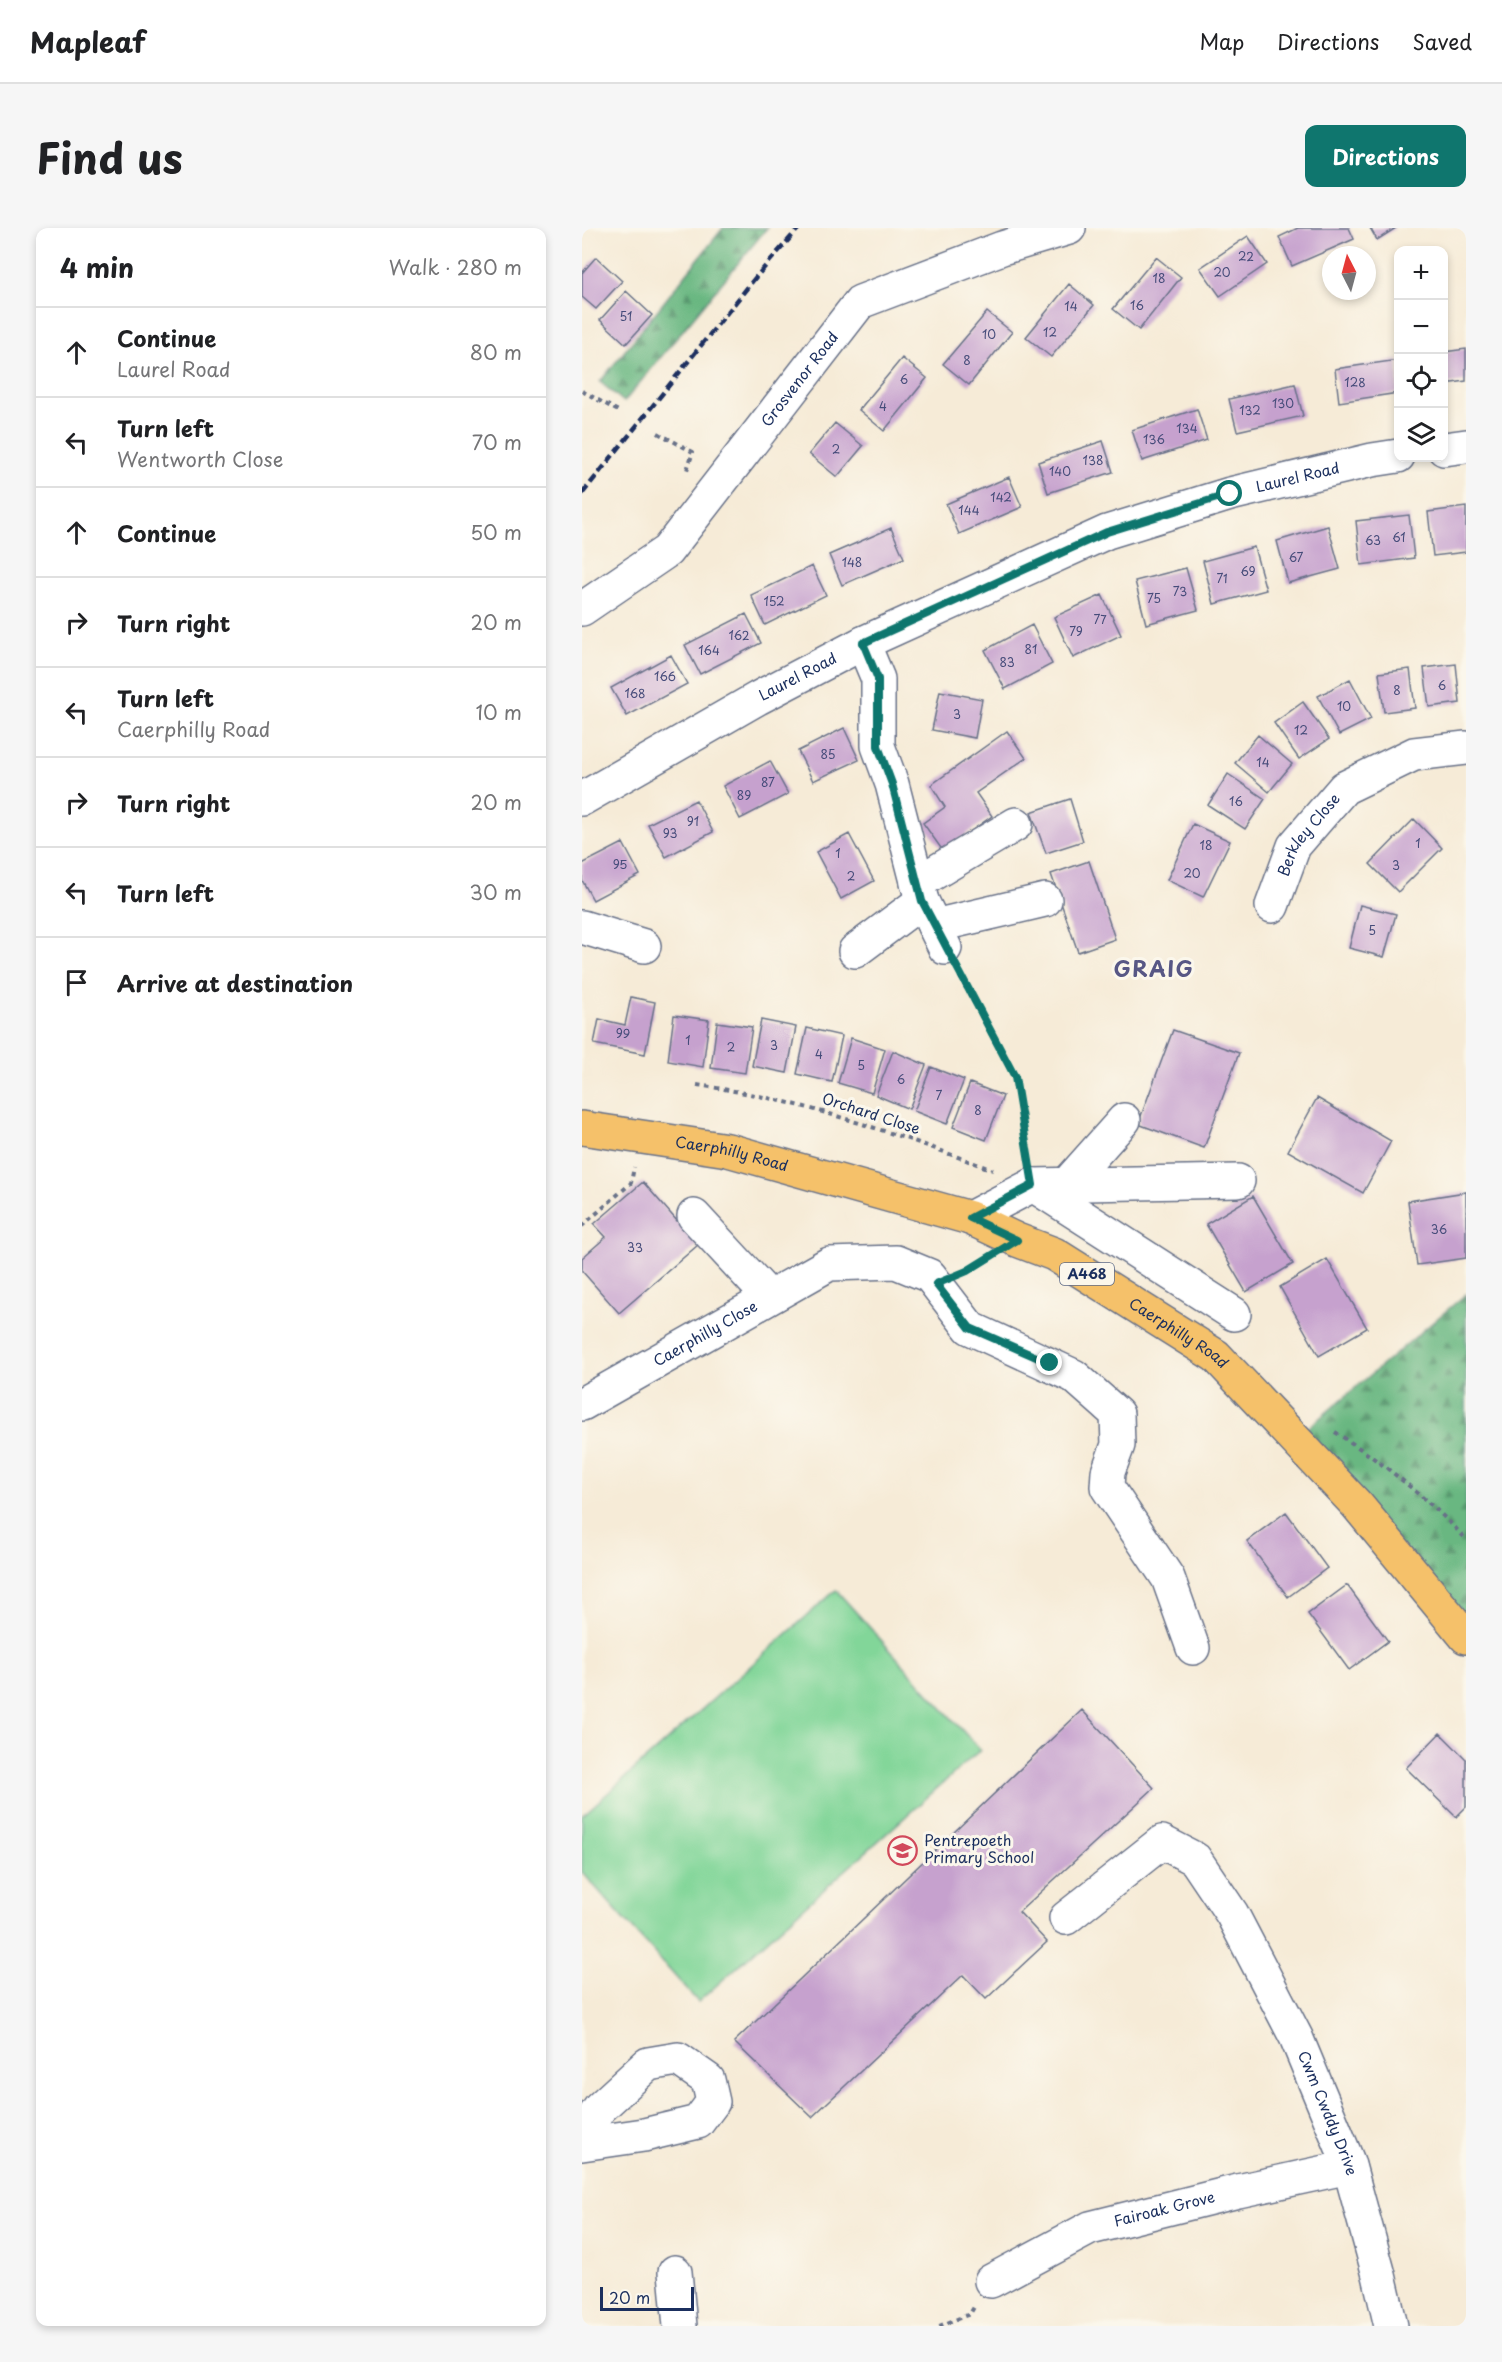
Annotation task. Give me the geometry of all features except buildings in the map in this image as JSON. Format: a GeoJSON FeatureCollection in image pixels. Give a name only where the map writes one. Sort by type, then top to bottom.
{"type":"FeatureCollection","features":[{"type":"Feature","properties":{"kind":"main road","name":"Caerphilly Road"},"geometry":{"type":"LineString","coordinates":[[582,1128],[728,1150],[970,1218],[1054,1254],[1216,1356],[1357,1505],[1466,1637]]}},
{"type":"Feature","properties":{"kind":"street","name":"Grosvenor Road"},"geometry":{"type":"LineString","coordinates":[[582,609],[667,551],[860,302],[1002,248],[1069,228]]}},
{"type":"Feature","properties":{"kind":"street"},"geometry":{"type":"LineString","coordinates":[[1448,448],[1466,446]]}},
{"type":"Feature","properties":{"kind":"street","name":"Laurel Road"},"geometry":{"type":"LineString","coordinates":[[582,799],[758,698],[863,643],[1107,532],[1230,494],[1394,457]]}},
{"type":"Feature","properties":{"kind":"street"},"geometry":{"type":"LineString","coordinates":[[863,643],[878,679],[878,746],[892,784],[930,915]]}},
{"type":"Feature","properties":{"kind":"street","name":"Berkley Close"},"geometry":{"type":"LineString","coordinates":[[1272,906],[1294,846],[1344,788],[1414,754],[1466,748]]}},
{"type":"Feature","properties":{"kind":"street"},"geometry":{"type":"LineString","coordinates":[[930,915],[1016,824]]}},
{"type":"Feature","properties":{"kind":"street"},"geometry":{"type":"LineString","coordinates":[[855,951],[930,915],[1046,900]]}},
{"type":"Feature","properties":{"kind":"street"},"geometry":{"type":"LineString","coordinates":[[582,927],[644,946]]}},
{"type":"Feature","properties":{"kind":"street"},"geometry":{"type":"LineString","coordinates":[[1067,1184],[1124,1120]]}},
{"type":"Feature","properties":{"kind":"street"},"geometry":{"type":"LineString","coordinates":[[970,1218],[1033,1185],[1238,1181]]}},
{"type":"Feature","properties":{"kind":"street"},"geometry":{"type":"LineString","coordinates":[[1033,1185],[1234,1314]]}},
{"type":"Feature","properties":{"kind":"street"},"geometry":{"type":"LineString","coordinates":[[694,1216],[769,1297]]}},
{"type":"Feature","properties":{"kind":"street","name":"Caerphilly Close"},"geometry":{"type":"LineString","coordinates":[[582,1404],[829,1264],[896,1262],[930,1276],[936,1284]]}},
{"type":"Feature","properties":{"kind":"street"},"geometry":{"type":"LineString","coordinates":[[936,1284],[970,1328],[1074,1376],[1117,1414],[1118,1445],[1108,1472],[1107,1487],[1168,1578],[1193,1648]]}},
{"type":"Feature","properties":{"kind":"street","name":"Cwm Cwddy Drive"},"geometry":{"type":"LineString","coordinates":[[1066,1918],[1162,1842],[1195,1858],[1232,1914],[1296,2037],[1349,2167],[1391,2326]]}},
{"type":"Feature","properties":{"kind":"street"},"geometry":{"type":"LineString","coordinates":[[582,2134],[600,2108],[648,2064],[678,2059],[708,2080],[713,2102],[698,2122],[644,2135],[582,2144]]}},
{"type":"Feature","properties":{"kind":"street","name":"Fairoak Grove"},"geometry":{"type":"LineString","coordinates":[[991,2281],[1090,2228],[1238,2191],[1349,2167]]}},
{"type":"Feature","properties":{"kind":"street"},"geometry":{"type":"LineString","coordinates":[[675,2272],[680,2326]]}},
{"type":"Feature","properties":{"kind":"path"},"geometry":{"type":"LineString","coordinates":[[582,391],[620,412]]}},
{"type":"Feature","properties":{"kind":"path"},"geometry":{"type":"LineString","coordinates":[[658,433],[693,452],[686,471]]}},
{"type":"Feature","properties":{"kind":"path"},"geometry":{"type":"LineString","coordinates":[[930,915],[1015,1077],[1033,1185]]}},
{"type":"Feature","properties":{"kind":"path","name":"Orchard Close"},"geometry":{"type":"LineString","coordinates":[[697,1085],[806,1106],[903,1136],[1033,1185]]}},
{"type":"Feature","properties":{"kind":"path"},"geometry":{"type":"LineString","coordinates":[[582,1226],[631,1183]]}},
{"type":"Feature","properties":{"kind":"path"},"geometry":{"type":"LineString","coordinates":[[936,1284],[967,1271],[1017,1240]]}},
{"type":"Feature","properties":{"kind":"path"},"geometry":{"type":"LineString","coordinates":[[939,2326],[970,2314],[991,2281]]}},
{"type":"Feature","properties":{"kind":"green space"},"geometry":{"type":"Polygon","coordinates":[[[723,228],[767,228],[624,402],[600,382],[723,228]]]}},
{"type":"Feature","properties":{"kind":"green space"},"geometry":{"type":"Polygon","coordinates":[[[1466,1294],[1466,1637],[1295,1439],[1466,1294]]]}},
{"type":"Feature","properties":{"kind":"green space"},"geometry":{"type":"Polygon","coordinates":[[[836,1590],[980,1750],[698,2002],[582,1872],[582,1816],[836,1590]]]}},
{"type":"Feature","properties":{"kind":"railway"},"geometry":{"type":"LineString","coordinates":[[582,494],[755,278],[799,228]]}},
{"type":"Feature","properties":{"kind":"place","name":"Pentrepoeth Primary School"},"geometry":{"type":"Point","coordinates":[903,1850]}},
{"type":"Feature","properties":{"kind":"district","name":"GRAIG"},"geometry":{"type":"Point","coordinates":[1154,970]}},
{"type":"Feature","properties":{"kind":"route"},"geometry":{"type":"LineString","coordinates":[[1050,1363],[970,1328],[936,1284],[967,1271],[1017,1240],[970,1218],[1033,1185],[1015,1077],[922,901],[892,784],[878,746],[878,679],[863,643],[1107,532],[1230,494]]}}]}
